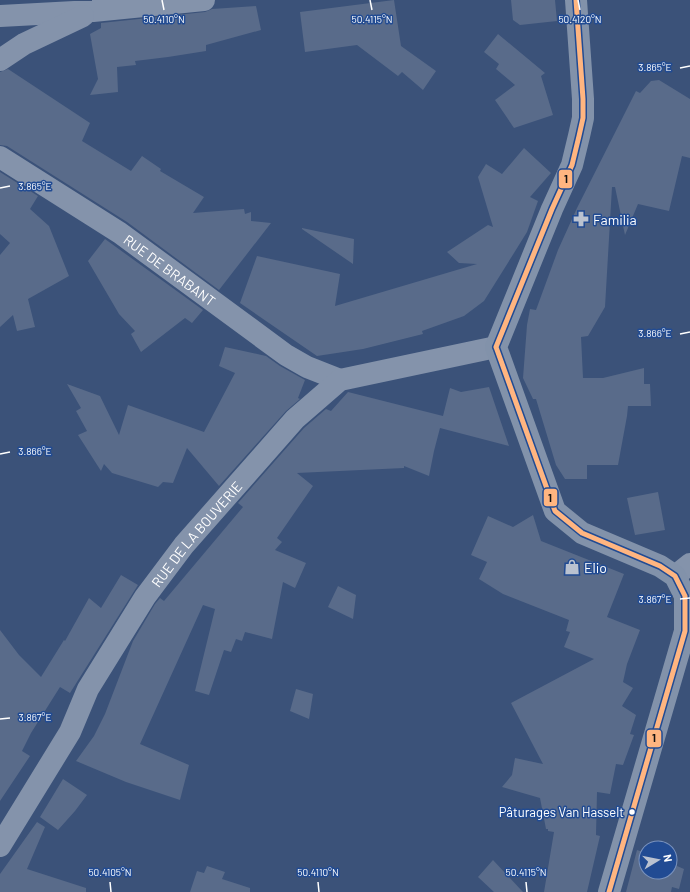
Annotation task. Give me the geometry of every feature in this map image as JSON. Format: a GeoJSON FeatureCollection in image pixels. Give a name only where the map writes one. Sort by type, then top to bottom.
{"type":"FeatureCollection","features":[{"type":"Feature","properties":{"kind":"main road"},"geometry":{"type":"LineString","coordinates":[[576,0],[582,78],[583,118],[573,161],[496,347],[555,511],[582,533],[660,566],[682,570],[685,596],[684,631],[610,892]]}},
{"type":"Feature","properties":{"kind":"street"},"geometry":{"type":"LineString","coordinates":[[0,16],[93,11],[204,0]]}},
{"type":"Feature","properties":{"kind":"street"},"geometry":{"type":"LineString","coordinates":[[0,60],[24,44],[93,11]]}},
{"type":"Feature","properties":{"kind":"street","name":"RUE DE BRABANT"},"geometry":{"type":"LineString","coordinates":[[0,157],[120,233],[286,355],[307,367],[340,380]]}},
{"type":"Feature","properties":{"kind":"street","name":"RUE DE LA BOUVERIE"},"geometry":{"type":"LineString","coordinates":[[0,846],[70,732],[88,689],[148,592],[184,545],[294,419],[340,380],[496,347]]}},
{"type":"Feature","properties":{"kind":"building"},"geometry":{"type":"Polygon","coordinates":[[[394,0],[401,46],[436,71],[423,90],[402,72],[398,76],[357,45],[305,52],[300,12],[394,0]]]}},
{"type":"Feature","properties":{"kind":"building"},"geometry":{"type":"Polygon","coordinates":[[[511,0],[555,0],[557,21],[520,25],[513,20],[511,0]]]}},
{"type":"Feature","properties":{"kind":"building"},"geometry":{"type":"Polygon","coordinates":[[[256,6],[261,30],[206,45],[206,51],[135,61],[136,65],[117,67],[118,92],[90,95],[98,79],[90,34],[101,28],[101,23],[205,12],[212,9],[256,6]]]}},
{"type":"Feature","properties":{"kind":"building"},"geometry":{"type":"Polygon","coordinates":[[[498,34],[545,73],[541,76],[553,115],[514,128],[495,100],[515,85],[496,69],[499,64],[484,52],[498,34]]]}},
{"type":"Feature","properties":{"kind":"building"},"geometry":{"type":"Polygon","coordinates":[[[8,69],[90,123],[82,141],[131,171],[142,156],[161,169],[160,171],[204,197],[193,213],[244,209],[245,214],[251,212],[251,221],[271,223],[219,290],[127,222],[7,146],[0,145],[0,72],[8,69]]]}},
{"type":"Feature","properties":{"kind":"building"},"geometry":{"type":"Polygon","coordinates":[[[659,80],[690,99],[690,158],[682,156],[669,211],[638,204],[625,235],[615,187],[612,187],[605,307],[588,336],[581,337],[583,378],[603,378],[644,368],[644,384],[650,384],[651,406],[628,406],[618,465],[587,465],[587,479],[565,479],[556,465],[536,399],[533,399],[523,378],[527,325],[530,309],[536,310],[558,250],[577,208],[636,91],[640,93],[651,81],[659,80]]]}},
{"type":"Feature","properties":{"kind":"building"},"geometry":{"type":"Polygon","coordinates":[[[524,148],[551,173],[530,197],[538,201],[527,232],[484,301],[464,316],[422,331],[423,334],[363,349],[317,356],[240,303],[257,256],[340,274],[335,306],[477,264],[459,263],[447,252],[488,225],[493,227],[478,177],[486,164],[502,174],[524,148]]]}},
{"type":"Feature","properties":{"kind":"building"},"geometry":{"type":"Polygon","coordinates":[[[0,172],[38,196],[30,209],[49,226],[69,276],[28,299],[35,327],[17,331],[13,315],[0,327],[0,255],[10,243],[0,234],[0,172]]]}},
{"type":"Feature","properties":{"kind":"building"},"geometry":{"type":"Polygon","coordinates":[[[302,229],[354,239],[353,264],[302,229]]]}},
{"type":"Feature","properties":{"kind":"building"},"geometry":{"type":"Polygon","coordinates":[[[105,239],[203,310],[192,323],[185,318],[141,352],[131,334],[135,331],[119,314],[88,261],[105,239]]]}},
{"type":"Feature","properties":{"kind":"building"},"geometry":{"type":"Polygon","coordinates":[[[225,347],[266,356],[305,380],[298,398],[300,399],[286,411],[219,486],[187,448],[173,483],[163,482],[158,487],[112,473],[104,464],[101,471],[78,435],[87,431],[76,411],[81,408],[67,384],[100,396],[119,435],[128,405],[204,432],[235,373],[219,366],[225,347]]]}},
{"type":"Feature","properties":{"kind":"building"},"geometry":{"type":"Polygon","coordinates":[[[489,387],[509,446],[440,428],[429,476],[404,466],[404,468],[297,473],[313,486],[277,538],[282,542],[275,550],[306,563],[295,588],[283,582],[272,639],[245,632],[242,641],[236,639],[231,652],[224,650],[209,695],[195,691],[215,609],[203,605],[140,744],[189,765],[180,800],[126,782],[76,761],[94,736],[105,714],[133,641],[155,604],[160,598],[164,601],[243,507],[238,503],[304,428],[326,409],[331,411],[348,392],[443,416],[450,388],[461,392],[489,387]]]}},
{"type":"Feature","properties":{"kind":"building"},"geometry":{"type":"Polygon","coordinates":[[[658,492],[665,530],[635,535],[627,498],[658,492]]]}},
{"type":"Feature","properties":{"kind":"building"},"geometry":{"type":"Polygon","coordinates":[[[533,515],[541,541],[624,574],[607,617],[640,630],[627,664],[623,682],[633,688],[622,706],[636,715],[630,734],[634,735],[623,765],[616,764],[610,794],[597,792],[596,835],[600,836],[587,892],[544,892],[554,832],[546,829],[540,798],[502,787],[512,775],[515,758],[543,764],[511,703],[594,659],[564,647],[570,632],[566,631],[569,620],[503,594],[479,579],[487,562],[471,555],[488,516],[513,527],[533,515]]]}},
{"type":"Feature","properties":{"kind":"building"},"geometry":{"type":"Polygon","coordinates":[[[121,575],[138,585],[70,693],[60,687],[31,733],[22,751],[30,756],[0,801],[0,630],[19,655],[41,677],[64,640],[65,641],[89,598],[101,608],[121,575]]]}},
{"type":"Feature","properties":{"kind":"building"},"geometry":{"type":"Polygon","coordinates":[[[338,586],[356,595],[353,619],[328,607],[338,586]]]}},
{"type":"Feature","properties":{"kind":"building"},"geometry":{"type":"Polygon","coordinates":[[[296,689],[313,694],[309,719],[290,711],[296,689]]]}},
{"type":"Feature","properties":{"kind":"building"},"geometry":{"type":"Polygon","coordinates":[[[63,779],[87,795],[58,830],[40,817],[63,779]]]}},
{"type":"Feature","properties":{"kind":"building"},"geometry":{"type":"Polygon","coordinates":[[[37,822],[45,827],[27,869],[86,888],[86,892],[0,892],[0,874],[37,822]]]}},
{"type":"Feature","properties":{"kind":"building"},"geometry":{"type":"Polygon","coordinates":[[[637,850],[638,880],[678,880],[678,866],[684,869],[679,889],[672,887],[671,892],[626,892],[637,850]]]}},
{"type":"Feature","properties":{"kind":"building"},"geometry":{"type":"Polygon","coordinates":[[[493,860],[523,892],[494,892],[478,877],[493,860]]]}},
{"type":"Feature","properties":{"kind":"building"},"geometry":{"type":"Polygon","coordinates":[[[207,866],[225,872],[222,879],[250,888],[250,892],[190,892],[197,871],[204,873],[207,866]]]}},
{"type":"Feature","properties":{"kind":"transit line","name":"1"},"geometry":{"type":"LineString","coordinates":[[496,347],[552,209],[572,165],[579,136],[583,118],[583,99],[576,0]]}},
{"type":"Feature","properties":{"kind":"transit line","name":"1"},"geometry":{"type":"LineString","coordinates":[[496,347],[555,511],[582,533],[660,566],[675,576],[685,596],[685,631],[609,892]]}},
{"type":"Feature","properties":{"kind":"place","name":"Familia"},"geometry":{"type":"Point","coordinates":[581,219]}},
{"type":"Feature","properties":{"kind":"place","name":"Elio"},"geometry":{"type":"Point","coordinates":[572,567]}},
{"type":"Feature","properties":{"kind":"place","name":"Pâturages Van Hasselt"},"geometry":{"type":"Point","coordinates":[632,812]}}]}
